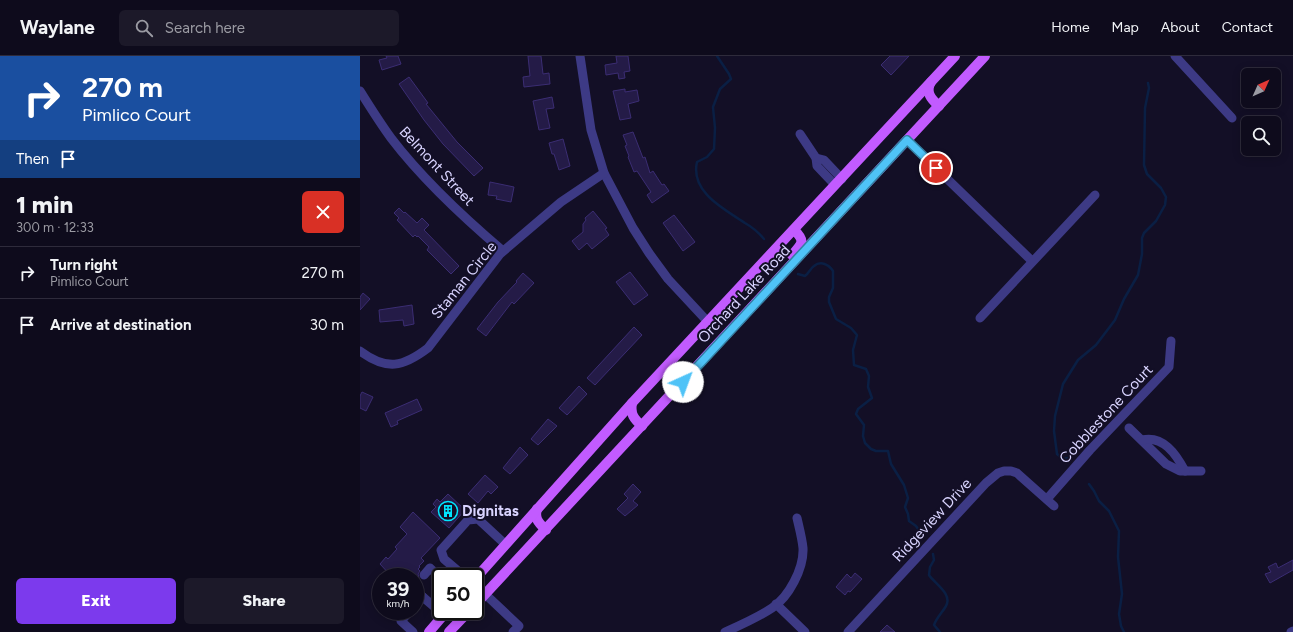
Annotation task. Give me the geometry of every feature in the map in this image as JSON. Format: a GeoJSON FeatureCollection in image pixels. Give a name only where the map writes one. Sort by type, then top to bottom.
{"type":"FeatureCollection","features":[{"type":"Feature","properties":{"kind":"main road","name":"Orchard Lake Road"},"geometry":{"type":"LineString","coordinates":[[484,569],[632,403],[955,56]]}},
{"type":"Feature","properties":{"kind":"main road","name":"Orchard Lake Road"},"geometry":{"type":"LineString","coordinates":[[484,594],[546,530],[985,56]]}},
{"type":"Feature","properties":{"kind":"main road"},"geometry":{"type":"LineString","coordinates":[[932,80],[928,90],[929,95],[931,99],[939,106]]}},
{"type":"Feature","properties":{"kind":"main road"},"geometry":{"type":"LineString","coordinates":[[757,302],[762,287],[800,245],[802,241],[800,236],[794,230]]}},
{"type":"Feature","properties":{"kind":"main road"},"geometry":{"type":"LineString","coordinates":[[632,403],[633,416],[642,426]]}},
{"type":"Feature","properties":{"kind":"main road"},"geometry":{"type":"LineString","coordinates":[[537,509],[536,518],[546,530]]}},
{"type":"Feature","properties":{"kind":"main road"},"geometry":{"type":"LineString","coordinates":[[429,632],[440,620]]}},
{"type":"Feature","properties":{"kind":"main road"},"geometry":{"type":"LineString","coordinates":[[449,632],[460,620]]}},
{"type":"Feature","properties":{"kind":"street"},"geometry":{"type":"LineString","coordinates":[[580,56],[592,130],[604,173],[633,228],[649,253],[668,279],[708,322]]}},
{"type":"Feature","properties":{"kind":"street"},"geometry":{"type":"LineString","coordinates":[[1175,56],[1232,118]]}},
{"type":"Feature","properties":{"kind":"street","name":"Belmont Street"},"geometry":{"type":"LineString","coordinates":[[360,91],[390,137],[410,161],[451,204],[503,251]]}},
{"type":"Feature","properties":{"kind":"street"},"geometry":{"type":"LineString","coordinates":[[800,134],[816,158],[824,160],[839,182]]}},
{"type":"Feature","properties":{"kind":"street"},"geometry":{"type":"LineString","coordinates":[[907,140],[1032,261]]}},
{"type":"Feature","properties":{"kind":"street","name":"Staman Circle"},"geometry":{"type":"LineString","coordinates":[[360,351],[371,359],[382,363],[402,364],[428,348],[489,267],[503,251],[561,202],[604,173]]}},
{"type":"Feature","properties":{"kind":"street"},"geometry":{"type":"LineString","coordinates":[[980,318],[1095,195]]}},
{"type":"Feature","properties":{"kind":"street","name":"Cobblestone Court"},"geometry":{"type":"LineString","coordinates":[[1047,500],[1090,450],[1169,367],[1171,341]]}},
{"type":"Feature","properties":{"kind":"street"},"geometry":{"type":"LineString","coordinates":[[1129,428],[1166,464],[1180,471],[1201,471]]}},
{"type":"Feature","properties":{"kind":"street"},"geometry":{"type":"LineString","coordinates":[[1142,440],[1156,439],[1163,443],[1174,454],[1186,471]]}},
{"type":"Feature","properties":{"kind":"street","name":"Ridgeview Drive"},"geometry":{"type":"LineString","coordinates":[[848,632],[971,499],[998,473],[1004,470],[1011,470],[1018,473],[1054,506]]}},
{"type":"Feature","properties":{"kind":"street"},"geometry":{"type":"LineString","coordinates":[[725,632],[756,618],[776,604],[796,579],[802,560],[803,547],[797,518]]}},
{"type":"Feature","properties":{"kind":"street"},"geometry":{"type":"LineString","coordinates":[[454,568],[444,559],[441,550],[468,520],[478,520],[506,544]]}},
{"type":"Feature","properties":{"kind":"street"},"geometry":{"type":"LineString","coordinates":[[424,575],[430,568],[432,570]]}},
{"type":"Feature","properties":{"kind":"street"},"geometry":{"type":"LineString","coordinates":[[484,602],[519,626],[513,632]]}},
{"type":"Feature","properties":{"kind":"street"},"geometry":{"type":"LineString","coordinates":[[776,604],[805,632]]}},
{"type":"Feature","properties":{"kind":"street"},"geometry":{"type":"LineString","coordinates":[[402,620],[401,621],[413,632]]}},
{"type":"Feature","properties":{"kind":"building"},"geometry":{"type":"Polygon","coordinates":[[[386,56],[398,56],[401,64],[382,70],[379,60],[387,58],[386,56]]]}},
{"type":"Feature","properties":{"kind":"building"},"geometry":{"type":"Polygon","coordinates":[[[528,56],[541,56],[543,74],[549,73],[550,84],[524,87],[523,77],[530,76],[528,56]]]}},
{"type":"Feature","properties":{"kind":"building"},"geometry":{"type":"Polygon","coordinates":[[[616,56],[628,56],[630,71],[624,72],[625,78],[619,79],[618,73],[606,75],[605,65],[617,63],[616,56]]]}},
{"type":"Feature","properties":{"kind":"building"},"geometry":{"type":"Polygon","coordinates":[[[890,56],[909,56],[891,75],[881,65],[890,56]]]}},
{"type":"Feature","properties":{"kind":"building"},"geometry":{"type":"Polygon","coordinates":[[[409,77],[428,103],[426,104],[457,142],[483,168],[474,176],[443,144],[399,84],[409,77]]]}},
{"type":"Feature","properties":{"kind":"building"},"geometry":{"type":"Polygon","coordinates":[[[625,89],[625,92],[637,90],[639,101],[628,104],[631,118],[620,120],[613,91],[625,89]]]}},
{"type":"Feature","properties":{"kind":"building"},"geometry":{"type":"Polygon","coordinates":[[[552,97],[554,108],[546,109],[550,128],[539,130],[533,101],[552,97]]]}},
{"type":"Feature","properties":{"kind":"building"},"geometry":{"type":"Polygon","coordinates":[[[633,132],[643,158],[645,157],[650,173],[653,171],[662,185],[664,184],[669,191],[652,203],[647,195],[651,192],[637,171],[634,172],[625,146],[627,145],[623,135],[633,132]]]}},
{"type":"Feature","properties":{"kind":"building"},"geometry":{"type":"Polygon","coordinates":[[[563,139],[570,166],[559,170],[549,143],[563,139]]]}},
{"type":"Feature","properties":{"kind":"building"},"geometry":{"type":"Polygon","coordinates":[[[490,182],[514,187],[511,202],[496,199],[497,196],[488,195],[490,182]]]}},
{"type":"Feature","properties":{"kind":"building"},"geometry":{"type":"Polygon","coordinates":[[[399,208],[417,223],[422,218],[429,225],[424,230],[459,266],[451,274],[427,250],[429,247],[418,236],[417,237],[415,235],[413,237],[397,220],[399,218],[394,213],[399,208]]]}},
{"type":"Feature","properties":{"kind":"building"},"geometry":{"type":"Polygon","coordinates":[[[593,211],[607,228],[605,229],[609,235],[592,249],[587,243],[579,250],[572,241],[583,232],[583,224],[586,220],[585,218],[593,211]]]}},
{"type":"Feature","properties":{"kind":"building"},"geometry":{"type":"Polygon","coordinates":[[[674,215],[695,242],[683,251],[663,223],[674,215]]]}},
{"type":"Feature","properties":{"kind":"building"},"geometry":{"type":"Polygon","coordinates":[[[630,272],[648,295],[634,305],[616,282],[630,272]]]}},
{"type":"Feature","properties":{"kind":"building"},"geometry":{"type":"Polygon","coordinates":[[[523,273],[534,283],[514,304],[512,302],[486,336],[477,329],[523,273]]]}},
{"type":"Feature","properties":{"kind":"building"},"geometry":{"type":"Polygon","coordinates":[[[363,293],[370,299],[360,310],[360,297],[363,293]]]}},
{"type":"Feature","properties":{"kind":"building"},"geometry":{"type":"Polygon","coordinates":[[[412,305],[414,324],[404,326],[403,320],[380,322],[379,310],[412,305]]]}},
{"type":"Feature","properties":{"kind":"building"},"geometry":{"type":"Polygon","coordinates":[[[634,327],[642,335],[595,385],[587,378],[634,327]]]}},
{"type":"Feature","properties":{"kind":"building"},"geometry":{"type":"Polygon","coordinates":[[[579,386],[587,394],[567,415],[559,408],[579,386]]]}},
{"type":"Feature","properties":{"kind":"building"},"geometry":{"type":"Polygon","coordinates":[[[362,392],[373,397],[366,411],[360,408],[360,396],[362,392]]]}},
{"type":"Feature","properties":{"kind":"building"},"geometry":{"type":"Polygon","coordinates":[[[417,399],[422,410],[397,421],[398,424],[391,427],[385,413],[417,399]]]}},
{"type":"Feature","properties":{"kind":"building"},"geometry":{"type":"Polygon","coordinates":[[[548,419],[557,426],[538,445],[531,439],[548,419]]]}},
{"type":"Feature","properties":{"kind":"building"},"geometry":{"type":"Polygon","coordinates":[[[520,447],[528,455],[510,474],[503,468],[520,447]]]}},
{"type":"Feature","properties":{"kind":"building"},"geometry":{"type":"Polygon","coordinates":[[[485,475],[498,487],[491,494],[488,491],[478,503],[468,494],[485,475]]]}},
{"type":"Feature","properties":{"kind":"building"},"geometry":{"type":"Polygon","coordinates":[[[633,484],[641,492],[633,501],[638,505],[625,516],[617,509],[628,498],[624,494],[633,484]]]}},
{"type":"Feature","properties":{"kind":"building","name":"Dignitas"},"geometry":{"type":"Polygon","coordinates":[[[448,494],[465,510],[449,528],[431,512],[436,507],[433,504],[437,499],[440,502],[448,494]]]}},
{"type":"Feature","properties":{"kind":"building"},"geometry":{"type":"Polygon","coordinates":[[[413,512],[440,538],[421,558],[424,561],[419,568],[384,568],[380,564],[386,557],[388,559],[397,549],[395,547],[407,534],[400,527],[413,512]]]}},
{"type":"Feature","properties":{"kind":"building"},"geometry":{"type":"Polygon","coordinates":[[[1293,560],[1293,570],[1270,583],[1265,574],[1271,572],[1268,567],[1276,563],[1278,568],[1293,560]]]}},
{"type":"Feature","properties":{"kind":"building"},"geometry":{"type":"Polygon","coordinates":[[[855,573],[862,579],[850,592],[848,591],[845,595],[836,587],[847,574],[851,578],[855,573]]]}},
{"type":"Feature","properties":{"kind":"building"},"geometry":{"type":"Polygon","coordinates":[[[887,625],[895,632],[880,632],[887,625]]]}},
{"type":"Feature","properties":{"kind":"waterway"},"geometry":{"type":"LineString","coordinates":[[717,56],[731,79],[720,89],[713,107],[715,128],[714,149],[707,157],[697,162],[696,173],[704,191],[710,198],[753,228],[764,239]]}},
{"type":"Feature","properties":{"kind":"waterway"},"geometry":{"type":"LineString","coordinates":[[1068,458],[1063,459],[1057,454],[1054,431],[1055,416],[1063,384],[1078,360],[1096,345],[1115,320],[1124,299],[1138,275],[1142,254],[1142,238],[1144,233],[1156,221],[1165,205],[1166,197],[1161,188],[1147,174],[1144,165],[1145,108],[1149,88],[1148,83]]}},
{"type":"Feature","properties":{"kind":"waterway"},"geometry":{"type":"LineString","coordinates":[[798,274],[805,276],[819,263],[827,265],[833,271],[833,288],[829,297],[829,302],[836,319],[851,328],[857,335],[853,350],[854,365],[866,369],[869,376],[868,387],[872,398],[858,409],[856,414],[864,425],[863,436],[865,443],[871,449],[876,451],[888,451],[891,464],[904,485],[908,498],[905,507],[909,521],[916,526],[923,536]]}},
{"type":"Feature","properties":{"kind":"waterway"},"geometry":{"type":"LineString","coordinates":[[1089,484],[1099,501],[1109,511],[1119,531],[1118,557],[1122,594],[1119,614],[1121,626],[1124,632]]}},
{"type":"Feature","properties":{"kind":"waterway"},"geometry":{"type":"LineString","coordinates":[[933,554],[934,560],[930,567],[929,575],[947,597],[946,606],[934,625],[940,632]]}},
{"type":"Feature","properties":{"kind":"place","name":"Dignitas"},"geometry":{"type":"Point","coordinates":[448,511]}},
{"type":"Feature","properties":{"kind":"route"},"geometry":{"type":"LineString","coordinates":[[683,382],[907,140],[936,168]]}}]}
